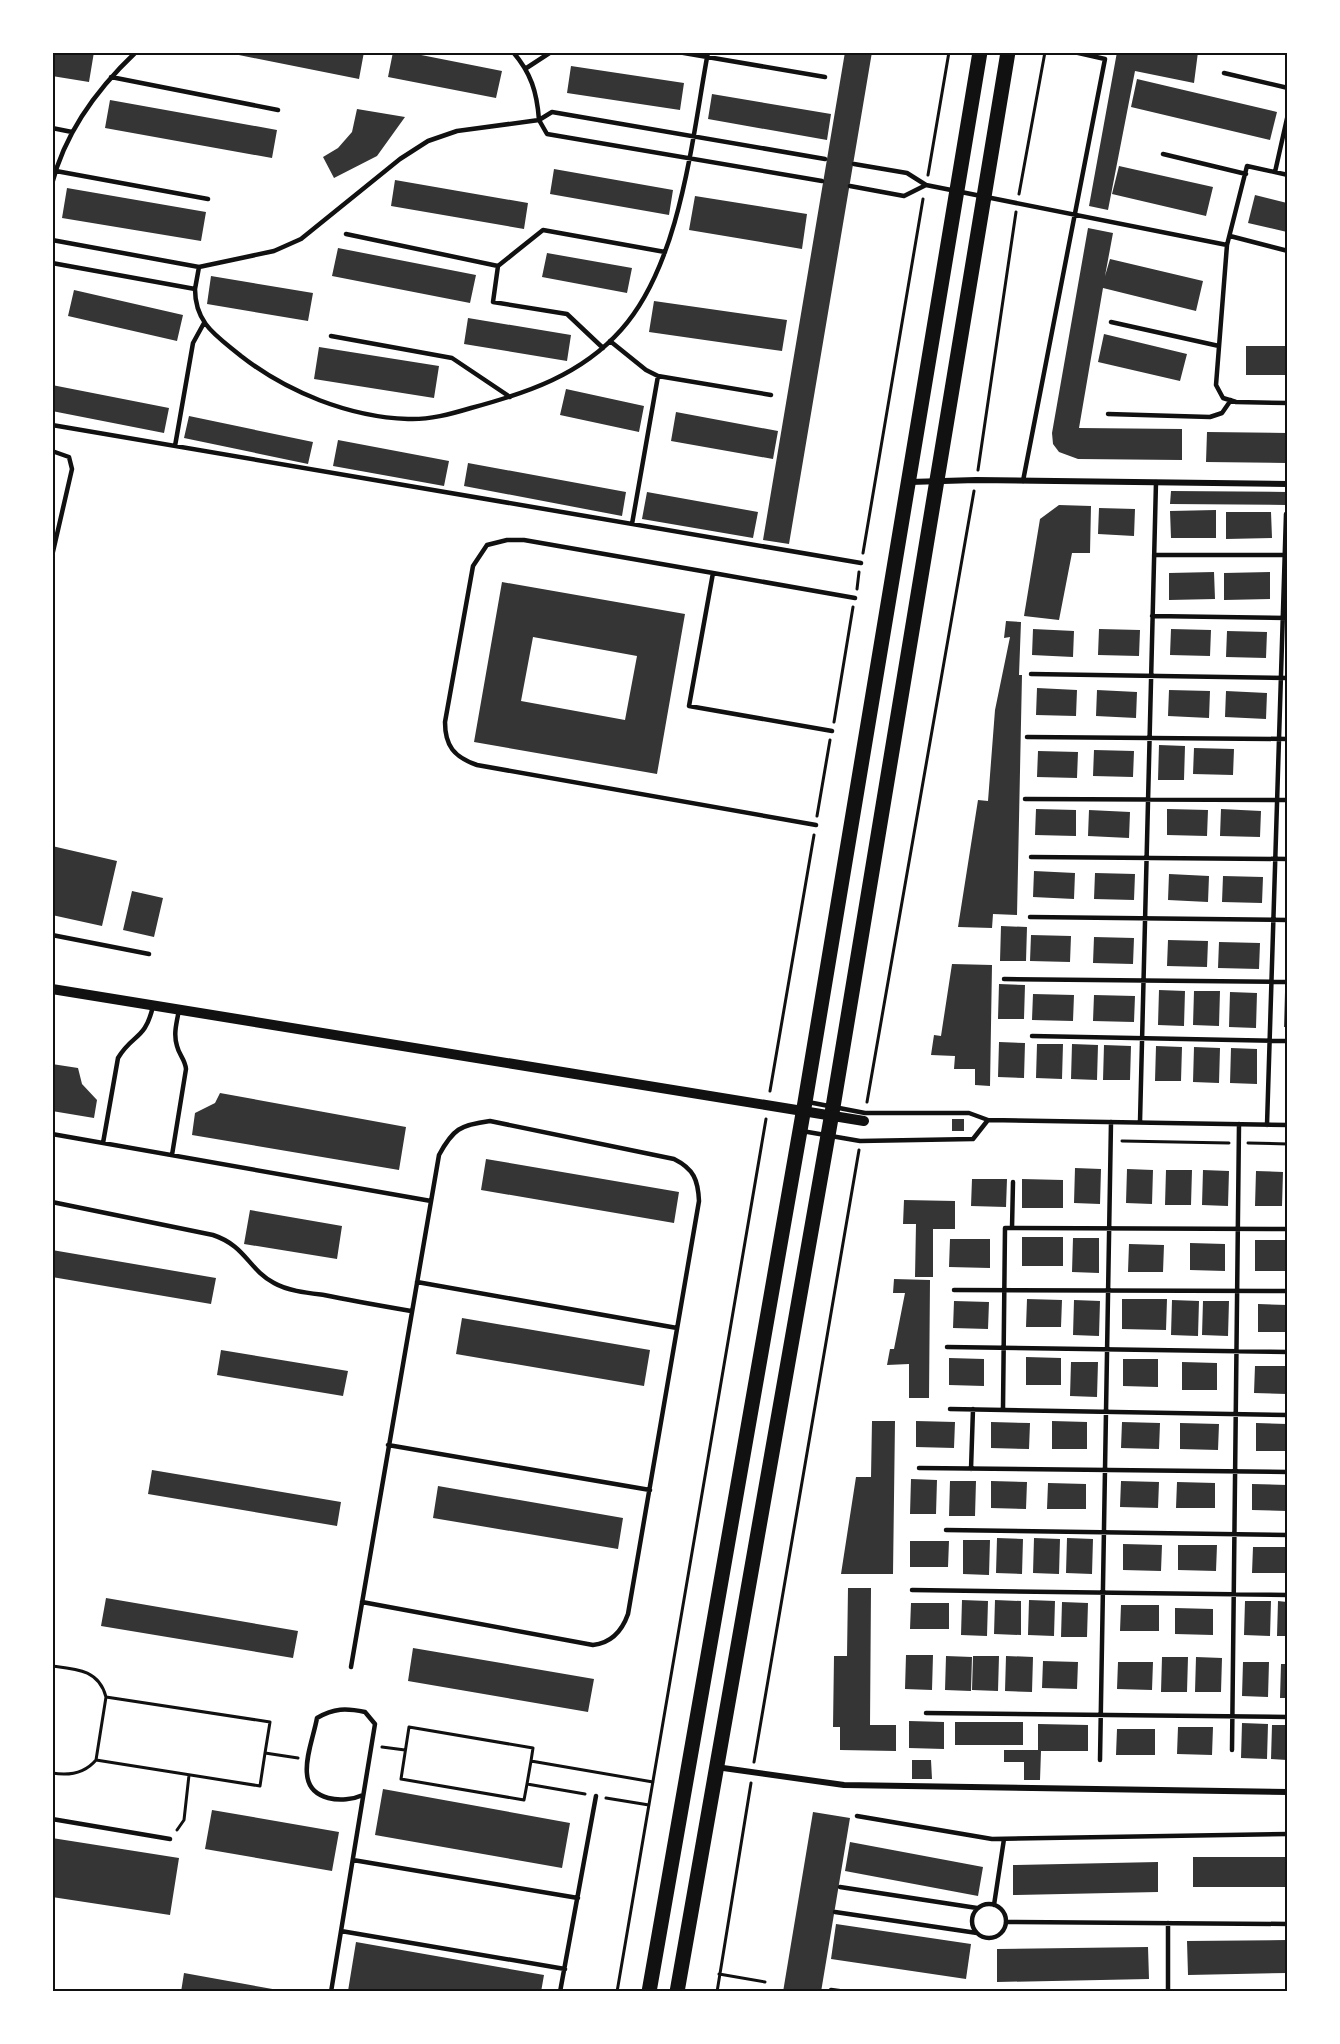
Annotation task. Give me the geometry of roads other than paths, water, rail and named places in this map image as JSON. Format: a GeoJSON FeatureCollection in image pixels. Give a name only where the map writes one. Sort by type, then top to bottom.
{"type":"FeatureCollection","features":[{"type":"Feature","properties":{"kind":"highway"},"geometry":{"type":"LineString","coordinates":[[649,1992],[804,1107],[980,52]]}},
{"type":"Feature","properties":{"kind":"highway"},"geometry":{"type":"LineString","coordinates":[[677,1992],[828,1136],[938,481],[982,197],[1008,52]]}},
{"type":"Feature","properties":{"kind":"street"},"geometry":{"type":"LineString","coordinates":[[909,482],[976,480],[1287,484]]}},
{"type":"Feature","properties":{"kind":"street"},"geometry":{"type":"LineString","coordinates":[[52,989],[768,1106],[804,1107],[864,1117]]}},
{"type":"Feature","properties":{"kind":"street"},"geometry":{"type":"LineString","coordinates":[[716,1767],[844,1785],[1287,1792]]}},
{"type":"Feature","properties":{"kind":"lane"},"geometry":{"type":"LineString","coordinates":[[52,184],[72,132],[111,78],[136,52]]}},
{"type":"Feature","properties":{"kind":"lane"},"geometry":{"type":"LineString","coordinates":[[513,52],[525,69],[537,95],[539,120],[547,134],[822,181]]}},
{"type":"Feature","properties":{"kind":"lane"},"geometry":{"type":"LineString","coordinates":[[525,69],[552,52]]}},
{"type":"Feature","properties":{"kind":"lane"},"geometry":{"type":"LineString","coordinates":[[678,52],[707,55],[825,78]]}},
{"type":"Feature","properties":{"kind":"lane"},"geometry":{"type":"LineString","coordinates":[[1023,481],[1105,58],[1074,52]]}},
{"type":"Feature","properties":{"kind":"lane"},"geometry":{"type":"LineString","coordinates":[[199,267],[195,303],[204,323],[214,334],[262,372],[309,396],[347,409],[410,419],[448,414],[547,385],[593,358],[622,328],[642,297],[665,252],[677,217],[707,55]]}},
{"type":"Feature","properties":{"kind":"lane"},"geometry":{"type":"LineString","coordinates":[[1224,73],[1287,88]]}},
{"type":"Feature","properties":{"kind":"lane"},"geometry":{"type":"LineString","coordinates":[[111,78],[278,110]]}},
{"type":"Feature","properties":{"kind":"lane"},"geometry":{"type":"LineString","coordinates":[[52,240],[199,267],[274,250],[301,238],[400,159],[428,141],[457,131],[539,120],[552,112],[825,159]]}},
{"type":"Feature","properties":{"kind":"lane"},"geometry":{"type":"LineString","coordinates":[[1275,172],[1287,114]]}},
{"type":"Feature","properties":{"kind":"lane"},"geometry":{"type":"LineString","coordinates":[[52,128],[72,132]]}},
{"type":"Feature","properties":{"kind":"lane"},"geometry":{"type":"LineString","coordinates":[[1163,154],[1246,174]]}},
{"type":"Feature","properties":{"kind":"lane"},"geometry":{"type":"LineString","coordinates":[[854,164],[907,174],[926,185],[1227,245]]}},
{"type":"Feature","properties":{"kind":"lane"},"geometry":{"type":"LineString","coordinates":[[1287,175],[1247,166],[1227,245],[1216,385],[1223,398],[1287,403]]}},
{"type":"Feature","properties":{"kind":"lane"},"geometry":{"type":"LineString","coordinates":[[56,171],[208,199]]}},
{"type":"Feature","properties":{"kind":"lane"},"geometry":{"type":"LineString","coordinates":[[850,186],[904,196],[926,185]]}},
{"type":"Feature","properties":{"kind":"lane"},"geometry":{"type":"LineString","coordinates":[[603,348],[567,314],[493,302],[498,266],[543,230],[665,252]]}},
{"type":"Feature","properties":{"kind":"lane"},"geometry":{"type":"LineString","coordinates":[[346,234],[498,266]]}},
{"type":"Feature","properties":{"kind":"lane"},"geometry":{"type":"LineString","coordinates":[[1230,236],[1287,251]]}},
{"type":"Feature","properties":{"kind":"lane"},"geometry":{"type":"LineString","coordinates":[[52,263],[195,289]]}},
{"type":"Feature","properties":{"kind":"lane"},"geometry":{"type":"LineString","coordinates":[[1111,322],[1219,346]]}},
{"type":"Feature","properties":{"kind":"lane"},"geometry":{"type":"LineString","coordinates":[[175,446],[193,343],[204,323]]}},
{"type":"Feature","properties":{"kind":"lane"},"geometry":{"type":"LineString","coordinates":[[331,336],[452,358],[510,397]]}},
{"type":"Feature","properties":{"kind":"lane"},"geometry":{"type":"LineString","coordinates":[[610,341],[646,370],[658,376],[771,395]]}},
{"type":"Feature","properties":{"kind":"lane"},"geometry":{"type":"LineString","coordinates":[[632,524],[658,376]]}},
{"type":"Feature","properties":{"kind":"lane"},"geometry":{"type":"LineString","coordinates":[[1108,414],[1210,417],[1222,413],[1231,400]]}},
{"type":"Feature","properties":{"kind":"lane"},"geometry":{"type":"LineString","coordinates":[[52,425],[861,563]]}},
{"type":"Feature","properties":{"kind":"lane"},"geometry":{"type":"LineString","coordinates":[[52,451],[69,457],[72,469],[52,556]]}},
{"type":"Feature","properties":{"kind":"lane"},"geometry":{"type":"LineString","coordinates":[[1140,1122],[1156,482]]}},
{"type":"Feature","properties":{"kind":"lane"},"geometry":{"type":"LineString","coordinates":[[1267,1125],[1279,739],[1284,678],[1286,514]]}},
{"type":"Feature","properties":{"kind":"lane"},"geometry":{"type":"LineString","coordinates":[[816,825],[477,765],[461,760],[448,743],[446,722],[473,566],[487,545],[497,541],[524,540],[855,598]]}},
{"type":"Feature","properties":{"kind":"lane"},"geometry":{"type":"LineString","coordinates":[[1154,555],[1286,555]]}},
{"type":"Feature","properties":{"kind":"lane"},"geometry":{"type":"LineString","coordinates":[[713,573],[689,706],[832,731]]}},
{"type":"Feature","properties":{"kind":"lane"},"geometry":{"type":"LineString","coordinates":[[1152,616],[1285,618]]}},
{"type":"Feature","properties":{"kind":"lane"},"geometry":{"type":"LineString","coordinates":[[1031,674],[1284,678]]}},
{"type":"Feature","properties":{"kind":"lane"},"geometry":{"type":"LineString","coordinates":[[1027,737],[1287,739]]}},
{"type":"Feature","properties":{"kind":"lane"},"geometry":{"type":"LineString","coordinates":[[1025,799],[1287,800]]}},
{"type":"Feature","properties":{"kind":"lane"},"geometry":{"type":"LineString","coordinates":[[1031,857],[1287,859]]}},
{"type":"Feature","properties":{"kind":"lane"},"geometry":{"type":"LineString","coordinates":[[1030,917],[1287,920]]}},
{"type":"Feature","properties":{"kind":"lane"},"geometry":{"type":"LineString","coordinates":[[52,935],[149,954]]}},
{"type":"Feature","properties":{"kind":"lane"},"geometry":{"type":"LineString","coordinates":[[1004,979],[1287,982]]}},
{"type":"Feature","properties":{"kind":"lane"},"geometry":{"type":"LineString","coordinates":[[103,1143],[118,1058],[124,1048],[140,1036],[148,1025],[153,1006]]}},
{"type":"Feature","properties":{"kind":"lane"},"geometry":{"type":"LineString","coordinates":[[171,1155],[186,1069],[185,1059],[177,1047],[175,1029],[178,1010]]}},
{"type":"Feature","properties":{"kind":"lane"},"geometry":{"type":"LineString","coordinates":[[1032,1036],[1287,1041]]}},
{"type":"Feature","properties":{"kind":"lane"},"geometry":{"type":"LineString","coordinates":[[864,1117],[969,1113],[988,1120],[1287,1125]]}},
{"type":"Feature","properties":{"kind":"lane"},"geometry":{"type":"LineString","coordinates":[[799,1131],[860,1141],[973,1139],[988,1120]]}},
{"type":"Feature","properties":{"kind":"lane"},"geometry":{"type":"LineString","coordinates":[[351,1667],[411,1311],[439,1155],[447,1140],[460,1127],[490,1121],[674,1159],[687,1165],[696,1176],[699,1201],[628,1614],[623,1628],[603,1644],[593,1645],[362,1602]]}},
{"type":"Feature","properties":{"kind":"lane"},"geometry":{"type":"LineString","coordinates":[[1100,1760],[1111,1122]]}},
{"type":"Feature","properties":{"kind":"lane"},"geometry":{"type":"LineString","coordinates":[[1232,1750],[1239,1124]]}},
{"type":"Feature","properties":{"kind":"lane"},"geometry":{"type":"LineString","coordinates":[[52,1134],[431,1201]]}},
{"type":"Feature","properties":{"kind":"lane"},"geometry":{"type":"LineString","coordinates":[[1012,1182],[1012,1228]]}},
{"type":"Feature","properties":{"kind":"lane"},"geometry":{"type":"LineString","coordinates":[[52,1202],[213,1235],[228,1240],[239,1248],[274,1284],[294,1290],[411,1311]]}},
{"type":"Feature","properties":{"kind":"lane"},"geometry":{"type":"LineString","coordinates":[[1003,1409],[1005,1228],[1287,1229]]}},
{"type":"Feature","properties":{"kind":"lane"},"geometry":{"type":"LineString","coordinates":[[417,1282],[677,1328]]}},
{"type":"Feature","properties":{"kind":"lane"},"geometry":{"type":"LineString","coordinates":[[954,1290],[1287,1291]]}},
{"type":"Feature","properties":{"kind":"lane"},"geometry":{"type":"LineString","coordinates":[[947,1347],[1287,1352]]}},
{"type":"Feature","properties":{"kind":"lane"},"geometry":{"type":"LineString","coordinates":[[950,1408],[1287,1415]]}},
{"type":"Feature","properties":{"kind":"lane"},"geometry":{"type":"LineString","coordinates":[[971,1469],[973,1409]]}},
{"type":"Feature","properties":{"kind":"lane"},"geometry":{"type":"LineString","coordinates":[[388,1445],[650,1490]]}},
{"type":"Feature","properties":{"kind":"lane"},"geometry":{"type":"LineString","coordinates":[[919,1468],[1287,1472]]}},
{"type":"Feature","properties":{"kind":"lane"},"geometry":{"type":"LineString","coordinates":[[946,1530],[1287,1535]]}},
{"type":"Feature","properties":{"kind":"lane"},"geometry":{"type":"LineString","coordinates":[[912,1590],[1287,1594]]}},
{"type":"Feature","properties":{"kind":"lane"},"geometry":{"type":"LineString","coordinates":[[331,1992],[375,1724],[365,1712],[343,1708],[328,1711],[317,1718],[307,1773],[311,1787],[327,1798],[349,1802],[363,1796]]}},
{"type":"Feature","properties":{"kind":"lane"},"geometry":{"type":"LineString","coordinates":[[926,1713],[1287,1717]]}},
{"type":"Feature","properties":{"kind":"lane"},"geometry":{"type":"LineString","coordinates":[[561,1992],[596,1796]]}},
{"type":"Feature","properties":{"kind":"lane"},"geometry":{"type":"LineString","coordinates":[[857,1816],[1004,1839],[1287,1834]]}},
{"type":"Feature","properties":{"kind":"lane"},"geometry":{"type":"LineString","coordinates":[[52,1820],[170,1839]]}},
{"type":"Feature","properties":{"kind":"lane"},"geometry":{"type":"LineString","coordinates":[[994,1905],[1004,1839]]}},
{"type":"Feature","properties":{"kind":"lane"},"geometry":{"type":"LineString","coordinates":[[352,1860],[578,1898]]}},
{"type":"Feature","properties":{"kind":"lane"},"geometry":{"type":"LineString","coordinates":[[835,1912],[977,1934],[987,1938],[998,1936],[1006,1922],[1003,1911],[994,1905],[978,1908],[840,1887]]}},
{"type":"Feature","properties":{"kind":"lane"},"geometry":{"type":"LineString","coordinates":[[977,1934],[972,1918],[978,1908]]}},
{"type":"Feature","properties":{"kind":"lane"},"geometry":{"type":"LineString","coordinates":[[1006,1922],[1287,1924]]}},
{"type":"Feature","properties":{"kind":"lane"},"geometry":{"type":"LineString","coordinates":[[1168,1923],[1168,1992]]}},
{"type":"Feature","properties":{"kind":"lane"},"geometry":{"type":"LineString","coordinates":[[341,1930],[565,1969]]}},
{"type":"Feature","properties":{"kind":"lane"},"geometry":{"type":"LineString","coordinates":[[831,1990],[846,1992]]}}]}
